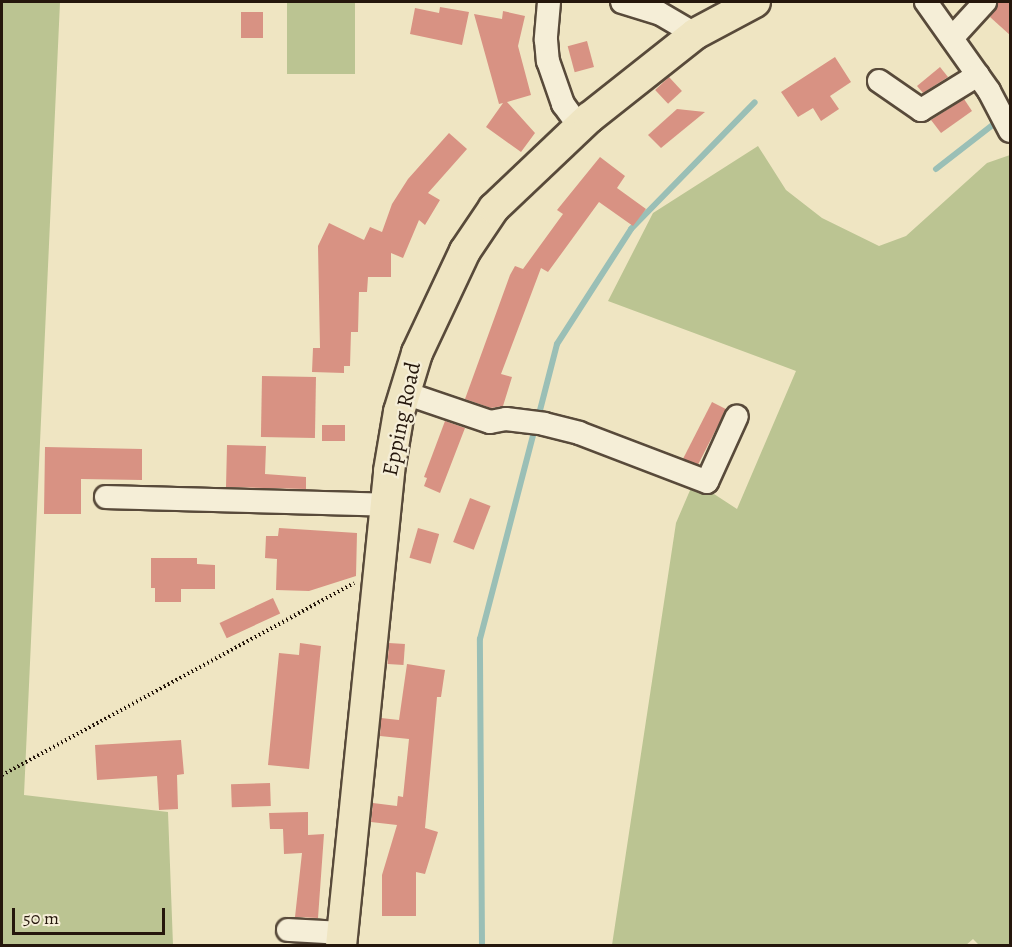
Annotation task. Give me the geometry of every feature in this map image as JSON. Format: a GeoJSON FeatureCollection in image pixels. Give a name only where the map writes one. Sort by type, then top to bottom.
{"type":"FeatureCollection","features":[{"type":"Feature","properties":{"kind":"main road","name":"Epping Road"},"geometry":{"type":"LineString","coordinates":[[341,939],[385,505],[405,393],[417,353],[465,251],[494,208],[579,126],[695,34],[755,2]]}},
{"type":"Feature","properties":{"kind":"street"},"geometry":{"type":"LineString","coordinates":[[549,2],[546,39],[548,61],[563,104],[579,126]]}},
{"type":"Feature","properties":{"kind":"street"},"geometry":{"type":"LineString","coordinates":[[622,2],[659,13],[695,34]]}},
{"type":"Feature","properties":{"kind":"street"},"geometry":{"type":"LineString","coordinates":[[926,2],[978,75],[1011,131]]}},
{"type":"Feature","properties":{"kind":"street"},"geometry":{"type":"LineString","coordinates":[[952,38],[985,2]]}},
{"type":"Feature","properties":{"kind":"street"},"geometry":{"type":"LineString","coordinates":[[879,81],[921,110],[978,75]]}},
{"type":"Feature","properties":{"kind":"street"},"geometry":{"type":"LineString","coordinates":[[405,393],[490,422],[506,419],[544,424],[579,433],[707,482],[737,416]]}},
{"type":"Feature","properties":{"kind":"street"},"geometry":{"type":"LineString","coordinates":[[106,497],[385,505]]}},
{"type":"Feature","properties":{"kind":"street"},"geometry":{"type":"LineString","coordinates":[[288,930],[341,939]]}},
{"type":"Feature","properties":{"kind":"path"},"geometry":{"type":"LineString","coordinates":[[2,775],[378,571]]}},
{"type":"Feature","properties":{"kind":"green space"},"geometry":{"type":"Polygon","coordinates":[[[2,2],[60,2],[24,795],[168,812],[173,945],[2,945],[2,2]]]}},
{"type":"Feature","properties":{"kind":"green space"},"geometry":{"type":"Polygon","coordinates":[[[287,2],[355,2],[355,74],[287,74],[287,2]]]}},
{"type":"Feature","properties":{"kind":"green space"},"geometry":{"type":"Polygon","coordinates":[[[758,146],[786,190],[822,218],[879,246],[906,236],[987,163],[1010,155],[1010,945],[979,945],[973,939],[965,946],[612,945],[676,523],[694,481],[737,509],[796,371],[608,301],[653,213],[758,146]]]}},
{"type":"Feature","properties":{"kind":"building"},"geometry":{"type":"Polygon","coordinates":[[[998,2],[1011,2],[1011,36],[990,17],[998,2]]]}},
{"type":"Feature","properties":{"kind":"building"},"geometry":{"type":"Polygon","coordinates":[[[440,7],[469,12],[462,45],[410,34],[415,8],[439,13],[440,7]]]}},
{"type":"Feature","properties":{"kind":"building"},"geometry":{"type":"Polygon","coordinates":[[[503,11],[525,16],[518,46],[531,95],[507,102],[535,133],[521,152],[486,127],[503,103],[499,104],[474,14],[502,19],[503,11]]]}},
{"type":"Feature","properties":{"kind":"building"},"geometry":{"type":"Polygon","coordinates":[[[241,12],[263,12],[263,38],[241,38],[241,12]]]}},
{"type":"Feature","properties":{"kind":"building"},"geometry":{"type":"Polygon","coordinates":[[[587,41],[594,67],[575,72],[568,46],[587,41]]]}},
{"type":"Feature","properties":{"kind":"building"},"geometry":{"type":"Polygon","coordinates":[[[835,57],[851,82],[830,96],[839,109],[821,121],[813,108],[798,117],[781,92],[835,57]]]}},
{"type":"Feature","properties":{"kind":"building"},"geometry":{"type":"Polygon","coordinates":[[[940,67],[948,77],[923,93],[917,86],[940,67]]]}},
{"type":"Feature","properties":{"kind":"building"},"geometry":{"type":"Polygon","coordinates":[[[669,77],[682,91],[668,104],[655,90],[669,77]]]}},
{"type":"Feature","properties":{"kind":"building"},"geometry":{"type":"Polygon","coordinates":[[[964,99],[972,111],[941,133],[931,120],[964,99]]]}},
{"type":"Feature","properties":{"kind":"building"},"geometry":{"type":"Polygon","coordinates":[[[677,109],[705,112],[661,148],[648,135],[677,109]]]}},
{"type":"Feature","properties":{"kind":"building"},"geometry":{"type":"Polygon","coordinates":[[[449,133],[467,149],[428,193],[440,200],[425,225],[419,220],[403,258],[391,253],[391,277],[368,277],[367,292],[359,292],[358,332],[351,332],[350,366],[344,366],[344,373],[312,372],[313,348],[320,348],[318,246],[329,223],[364,240],[370,227],[382,232],[392,204],[408,179],[449,133]]]}},
{"type":"Feature","properties":{"kind":"building"},"geometry":{"type":"Polygon","coordinates":[[[600,157],[625,176],[617,188],[646,209],[633,226],[599,202],[548,272],[541,268],[501,374],[512,377],[503,406],[491,408],[465,399],[515,266],[523,269],[563,214],[557,210],[600,157]]]}},
{"type":"Feature","properties":{"kind":"building"},"geometry":{"type":"Polygon","coordinates":[[[262,376],[316,377],[315,438],[261,437],[262,376]]]}},
{"type":"Feature","properties":{"kind":"building"},"geometry":{"type":"Polygon","coordinates":[[[712,402],[726,409],[697,466],[683,459],[712,402]]]}},
{"type":"Feature","properties":{"kind":"building"},"geometry":{"type":"Polygon","coordinates":[[[445,421],[465,428],[440,493],[424,486],[427,478],[424,477],[445,421]]]}},
{"type":"Feature","properties":{"kind":"building"},"geometry":{"type":"Polygon","coordinates":[[[322,425],[345,425],[345,441],[322,441],[322,425]]]}},
{"type":"Feature","properties":{"kind":"building"},"geometry":{"type":"Polygon","coordinates":[[[227,445],[266,446],[265,474],[306,477],[306,489],[226,487],[227,445]]]}},
{"type":"Feature","properties":{"kind":"building"},"geometry":{"type":"Polygon","coordinates":[[[45,447],[142,449],[142,480],[81,479],[81,514],[44,514],[45,447]]]}},
{"type":"Feature","properties":{"kind":"building"},"geometry":{"type":"Polygon","coordinates":[[[470,498],[491,506],[474,550],[453,542],[470,498]]]}},
{"type":"Feature","properties":{"kind":"building"},"geometry":{"type":"Polygon","coordinates":[[[279,528],[357,533],[356,576],[309,591],[276,590],[277,559],[265,558],[266,536],[278,536],[279,528]]]}},
{"type":"Feature","properties":{"kind":"building"},"geometry":{"type":"Polygon","coordinates":[[[418,528],[439,534],[431,564],[409,558],[418,528]]]}},
{"type":"Feature","properties":{"kind":"building"},"geometry":{"type":"Polygon","coordinates":[[[151,558],[197,558],[197,564],[215,565],[215,589],[181,589],[181,602],[155,602],[155,588],[151,588],[151,558]]]}},
{"type":"Feature","properties":{"kind":"building"},"geometry":{"type":"Polygon","coordinates":[[[273,598],[280,613],[227,638],[220,623],[273,598]]]}},
{"type":"Feature","properties":{"kind":"building"},"geometry":{"type":"Polygon","coordinates":[[[300,643],[321,646],[309,769],[268,765],[279,653],[299,655],[300,643]]]}},
{"type":"Feature","properties":{"kind":"building"},"geometry":{"type":"Polygon","coordinates":[[[389,643],[405,644],[403,665],[388,664],[389,643]]]}},
{"type":"Feature","properties":{"kind":"building"},"geometry":{"type":"Polygon","coordinates":[[[407,664],[445,670],[441,697],[437,697],[425,828],[438,832],[425,874],[416,872],[416,916],[382,916],[382,875],[397,825],[371,822],[373,803],[397,806],[398,796],[403,797],[409,739],[380,736],[381,718],[399,720],[407,664]]]}},
{"type":"Feature","properties":{"kind":"building"},"geometry":{"type":"Polygon","coordinates":[[[181,740],[184,774],[177,775],[178,809],[159,810],[157,776],[97,780],[95,745],[181,740]]]}},
{"type":"Feature","properties":{"kind":"building"},"geometry":{"type":"Polygon","coordinates":[[[270,783],[271,806],[232,807],[231,784],[270,783]]]}},
{"type":"Feature","properties":{"kind":"building"},"geometry":{"type":"Polygon","coordinates":[[[308,812],[308,835],[324,834],[318,918],[295,917],[302,853],[284,854],[283,829],[270,829],[269,813],[308,812]]]}},
{"type":"Feature","properties":{"kind":"waterway"},"geometry":{"type":"LineString","coordinates":[[538,418],[557,344],[631,229],[755,102]]}},
{"type":"Feature","properties":{"kind":"waterway"},"geometry":{"type":"LineString","coordinates":[[936,169],[999,120]]}},
{"type":"Feature","properties":{"kind":"waterway"},"geometry":{"type":"LineString","coordinates":[[482,946],[480,639],[535,428]]}}]}
